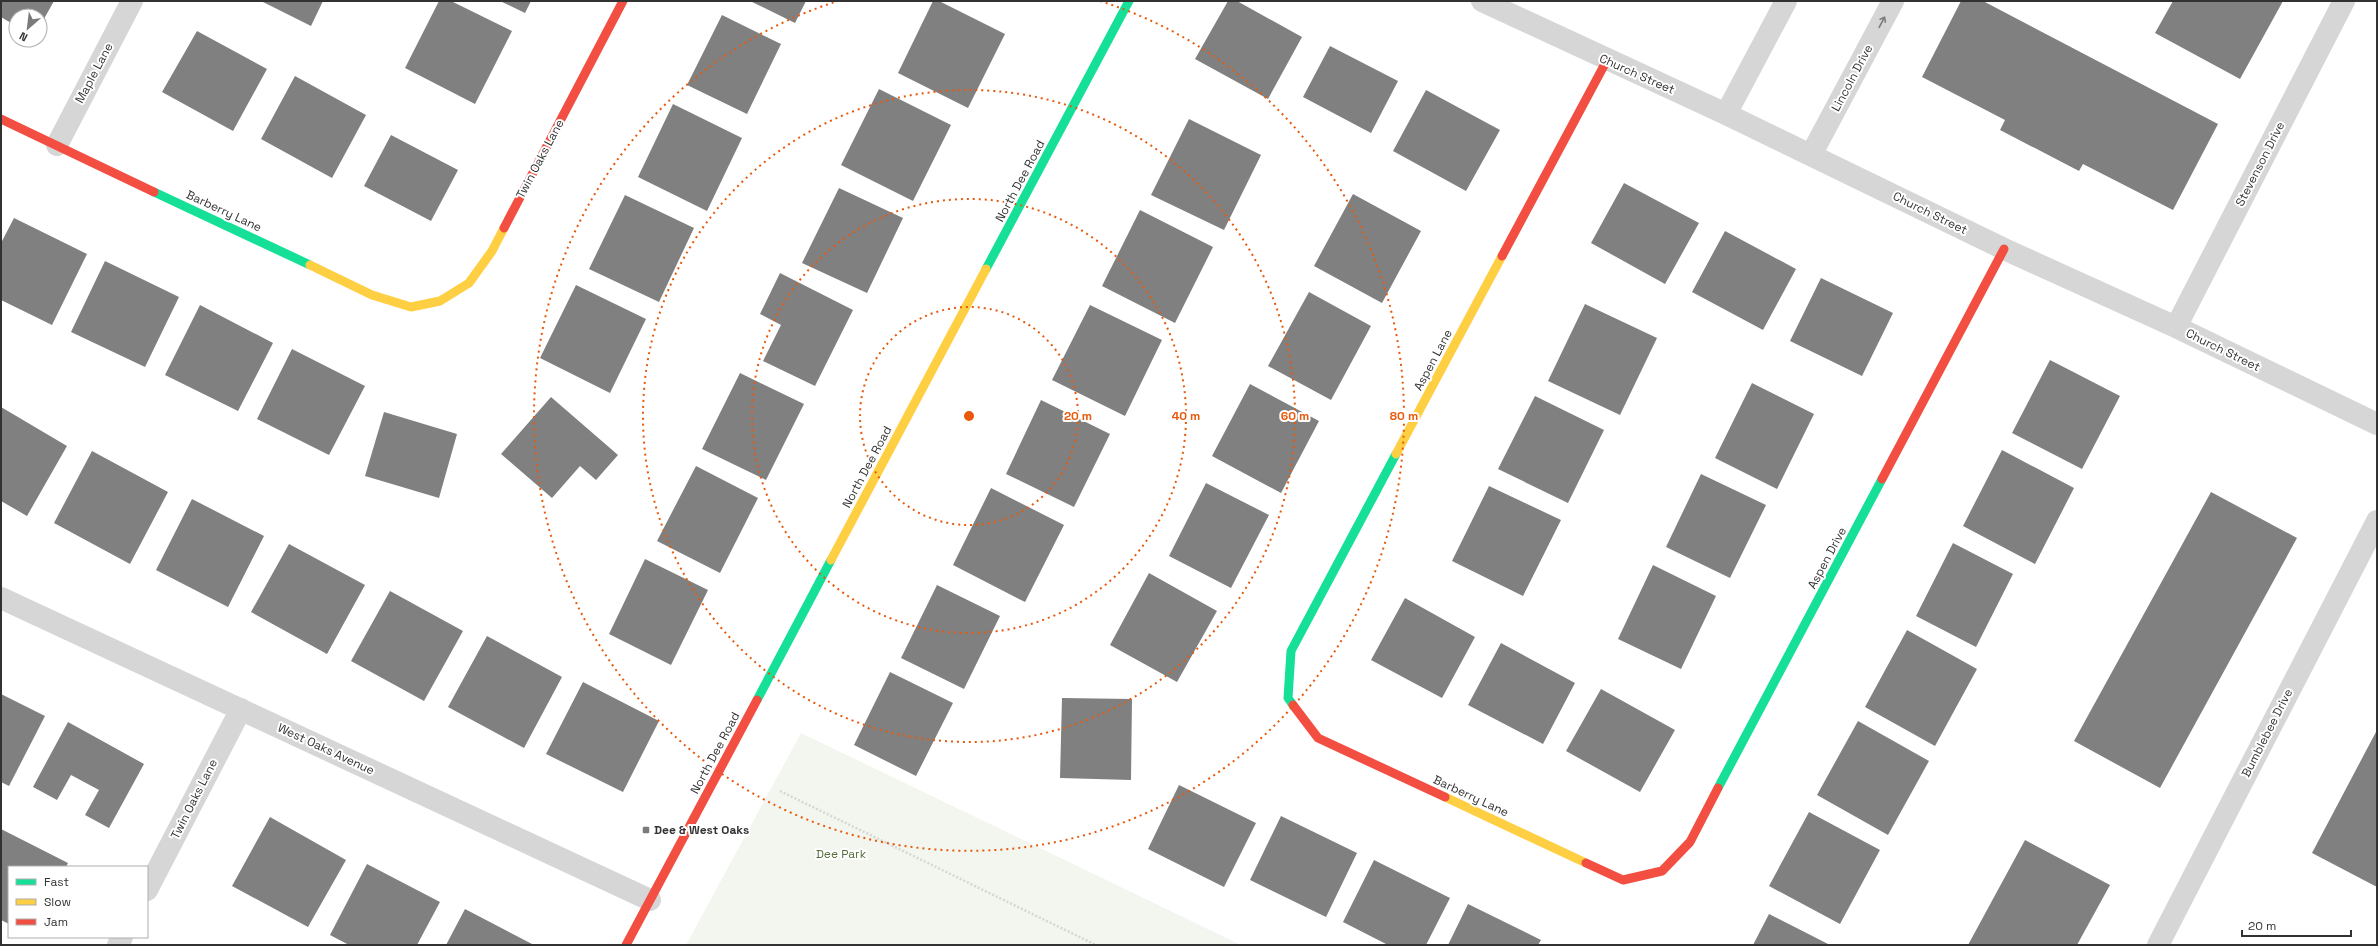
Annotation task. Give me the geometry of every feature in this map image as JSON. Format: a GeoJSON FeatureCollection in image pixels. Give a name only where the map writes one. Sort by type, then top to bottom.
{"type":"FeatureCollection","features":[{"type":"Feature","properties":{"kind":"street","name":"Maple Lane"},"geometry":{"type":"LineString","coordinates":[[56,145],[132,1]]}},
{"type":"Feature","properties":{"kind":"street","name":"Twin Oaks Lane"},"geometry":{"type":"LineString","coordinates":[[440,302],[469,283],[492,251],[623,1]]}},
{"type":"Feature","properties":{"kind":"street","name":"North Dee Road"},"geometry":{"type":"LineString","coordinates":[[626,945],[1129,1]]}},
{"type":"Feature","properties":{"kind":"street","name":"Church Street"},"geometry":{"type":"LineString","coordinates":[[1482,1],[1726,114],[2004,249],[2176,327],[2377,424]]}},
{"type":"Feature","properties":{"kind":"street"},"geometry":{"type":"LineString","coordinates":[[1726,114],[1786,1]]}},
{"type":"Feature","properties":{"kind":"street","name":"Lincoln Drive"},"geometry":{"type":"LineString","coordinates":[[1811,155],[1893,1]]}},
{"type":"Feature","properties":{"kind":"street","name":"Stevenson Drive"},"geometry":{"type":"LineString","coordinates":[[2176,327],[2344,1]]}},
{"type":"Feature","properties":{"kind":"street","name":"Aspen Lane"},"geometry":{"type":"LineString","coordinates":[[1288,698],[1291,651],[1607,60]]}},
{"type":"Feature","properties":{"kind":"street","name":"Barberry Lane"},"geometry":{"type":"LineString","coordinates":[[1,119],[372,295],[411,307],[440,302]]}},
{"type":"Feature","properties":{"kind":"street","name":"Aspen Drive"},"geometry":{"type":"LineString","coordinates":[[1662,871],[1690,842],[2004,249]]}},
{"type":"Feature","properties":{"kind":"street","name":"Bumblebee Drive"},"geometry":{"type":"LineString","coordinates":[[2158,945],[2377,522]]}},
{"type":"Feature","properties":{"kind":"street","name":"West Oaks Avenue"},"geometry":{"type":"LineString","coordinates":[[1,598],[650,900]]}},
{"type":"Feature","properties":{"kind":"street","name":"Barberry Lane"},"geometry":{"type":"LineString","coordinates":[[1288,698],[1318,738],[1623,880],[1662,871]]}},
{"type":"Feature","properties":{"kind":"street","name":"Twin Oaks Lane"},"geometry":{"type":"LineString","coordinates":[[148,888],[240,709]]}},
{"type":"Feature","properties":{"kind":"path"},"geometry":{"type":"LineString","coordinates":[[780,791],[1096,945]]}},
{"type":"Feature","properties":{"kind":"green space","name":"Dee Park"},"geometry":{"type":"Polygon","coordinates":[[[801,733],[1241,945],[686,945],[801,733]]]}},
{"type":"Feature","properties":{"kind":"building"},"geometry":{"type":"Polygon","coordinates":[[[1,1],[54,1],[48,12],[48,8],[8,8],[8,21],[1,17],[1,1]]]}},
{"type":"Feature","properties":{"kind":"building"},"geometry":{"type":"Polygon","coordinates":[[[261,1],[323,1],[311,26],[261,1]]]}},
{"type":"Feature","properties":{"kind":"building"},"geometry":{"type":"Polygon","coordinates":[[[439,1],[451,1],[512,31],[475,104],[405,68],[439,1]]]}},
{"type":"Feature","properties":{"kind":"building"},"geometry":{"type":"Polygon","coordinates":[[[500,1],[531,1],[525,13],[500,1]]]}},
{"type":"Feature","properties":{"kind":"building"},"geometry":{"type":"Polygon","coordinates":[[[750,1],[806,1],[795,23],[750,1]]]}},
{"type":"Feature","properties":{"kind":"building"},"geometry":{"type":"Polygon","coordinates":[[[933,1],[939,1],[1005,34],[968,108],[898,73],[933,1]]]}},
{"type":"Feature","properties":{"kind":"building"},"geometry":{"type":"Polygon","coordinates":[[[1228,1],[1237,1],[1302,37],[1268,99],[1195,59],[1228,1]]]}},
{"type":"Feature","properties":{"kind":"building"},"geometry":{"type":"Polygon","coordinates":[[[1961,1],[1983,1],[2218,124],[2173,210],[2083,164],[2079,171],[2000,130],[2005,120],[1922,77],[1961,1]]]}},
{"type":"Feature","properties":{"kind":"building"},"geometry":{"type":"Polygon","coordinates":[[[2173,1],[2283,1],[2240,79],[2155,33],[2173,1]]]}},
{"type":"Feature","properties":{"kind":"building"},"geometry":{"type":"Polygon","coordinates":[[[722,15],[781,44],[747,114],[687,85],[722,15]]]}},
{"type":"Feature","properties":{"kind":"building"},"geometry":{"type":"Polygon","coordinates":[[[197,31],[267,69],[233,131],[162,92],[197,31]]]}},
{"type":"Feature","properties":{"kind":"building"},"geometry":{"type":"Polygon","coordinates":[[[1330,46],[1398,81],[1371,133],[1303,97],[1330,46]]]}},
{"type":"Feature","properties":{"kind":"building"},"geometry":{"type":"Polygon","coordinates":[[[295,76],[366,115],[332,178],[261,139],[295,76]]]}},
{"type":"Feature","properties":{"kind":"building"},"geometry":{"type":"Polygon","coordinates":[[[879,89],[951,125],[913,201],[841,165],[879,89]]]}},
{"type":"Feature","properties":{"kind":"building"},"geometry":{"type":"Polygon","coordinates":[[[1426,90],[1500,130],[1466,191],[1393,151],[1426,90]]]}},
{"type":"Feature","properties":{"kind":"building"},"geometry":{"type":"Polygon","coordinates":[[[673,104],[742,138],[707,211],[638,177],[673,104]]]}},
{"type":"Feature","properties":{"kind":"building"},"geometry":{"type":"Polygon","coordinates":[[[1189,119],[1261,155],[1224,230],[1151,195],[1189,119]]]}},
{"type":"Feature","properties":{"kind":"building"},"geometry":{"type":"Polygon","coordinates":[[[391,135],[458,170],[431,221],[364,186],[391,135]]]}},
{"type":"Feature","properties":{"kind":"building"},"geometry":{"type":"Polygon","coordinates":[[[1624,183],[1699,223],[1665,284],[1591,243],[1624,183]]]}},
{"type":"Feature","properties":{"kind":"building"},"geometry":{"type":"Polygon","coordinates":[[[839,188],[903,218],[867,293],[802,263],[839,188]]]}},
{"type":"Feature","properties":{"kind":"building"},"geometry":{"type":"Polygon","coordinates":[[[1353,194],[1421,231],[1382,303],[1314,266],[1353,194]]]}},
{"type":"Feature","properties":{"kind":"building"},"geometry":{"type":"Polygon","coordinates":[[[625,195],[694,228],[659,302],[589,269],[625,195]]]}},
{"type":"Feature","properties":{"kind":"building"},"geometry":{"type":"Polygon","coordinates":[[[1140,210],[1213,247],[1175,323],[1102,286],[1140,210]]]}},
{"type":"Feature","properties":{"kind":"building"},"geometry":{"type":"Polygon","coordinates":[[[14,218],[87,254],[52,325],[1,300],[1,243],[14,218]]]}},
{"type":"Feature","properties":{"kind":"building"},"geometry":{"type":"Polygon","coordinates":[[[1725,231],[1796,269],[1763,330],[1692,292],[1725,231]]]}},
{"type":"Feature","properties":{"kind":"building"},"geometry":{"type":"Polygon","coordinates":[[[105,261],[179,297],[145,367],[71,332],[105,261]]]}},
{"type":"Feature","properties":{"kind":"building"},"geometry":{"type":"Polygon","coordinates":[[[780,273],[853,310],[815,386],[763,361],[781,325],[760,314],[780,273]]]}},
{"type":"Feature","properties":{"kind":"building"},"geometry":{"type":"Polygon","coordinates":[[[1821,278],[1893,313],[1862,376],[1790,341],[1821,278]]]}},
{"type":"Feature","properties":{"kind":"building"},"geometry":{"type":"Polygon","coordinates":[[[576,285],[646,319],[610,393],[540,358],[576,285]]]}},
{"type":"Feature","properties":{"kind":"building"},"geometry":{"type":"Polygon","coordinates":[[[1309,292],[1371,326],[1331,400],[1268,366],[1309,292]]]}},
{"type":"Feature","properties":{"kind":"building"},"geometry":{"type":"Polygon","coordinates":[[[1585,304],[1657,338],[1620,415],[1548,381],[1585,304]]]}},
{"type":"Feature","properties":{"kind":"building"},"geometry":{"type":"Polygon","coordinates":[[[200,305],[273,343],[238,411],[165,375],[200,305]]]}},
{"type":"Feature","properties":{"kind":"building"},"geometry":{"type":"Polygon","coordinates":[[[1090,305],[1162,340],[1125,416],[1052,380],[1090,305]]]}},
{"type":"Feature","properties":{"kind":"building"},"geometry":{"type":"Polygon","coordinates":[[[292,349],[365,386],[329,455],[257,419],[292,349]]]}},
{"type":"Feature","properties":{"kind":"building"},"geometry":{"type":"Polygon","coordinates":[[[2050,360],[2120,396],[2082,469],[2012,433],[2050,360]]]}},
{"type":"Feature","properties":{"kind":"building"},"geometry":{"type":"Polygon","coordinates":[[[740,373],[804,404],[766,480],[702,449],[740,373]]]}},
{"type":"Feature","properties":{"kind":"building"},"geometry":{"type":"Polygon","coordinates":[[[1752,383],[1814,414],[1777,489],[1715,458],[1752,383]]]}},
{"type":"Feature","properties":{"kind":"building"},"geometry":{"type":"Polygon","coordinates":[[[1250,384],[1319,421],[1281,493],[1212,456],[1250,384]]]}},
{"type":"Feature","properties":{"kind":"building"},"geometry":{"type":"Polygon","coordinates":[[[1535,396],[1604,430],[1568,503],[1498,469],[1535,396]]]}},
{"type":"Feature","properties":{"kind":"building"},"geometry":{"type":"Polygon","coordinates":[[[551,397],[618,455],[596,480],[580,466],[552,498],[501,454],[551,397]]]}},
{"type":"Feature","properties":{"kind":"building"},"geometry":{"type":"Polygon","coordinates":[[[1041,400],[1110,434],[1074,507],[1006,474],[1041,400]]]}},
{"type":"Feature","properties":{"kind":"building"},"geometry":{"type":"Polygon","coordinates":[[[1,407],[67,446],[27,516],[1,501],[1,407]]]}},
{"type":"Feature","properties":{"kind":"building"},"geometry":{"type":"Polygon","coordinates":[[[384,412],[457,434],[439,498],[365,476],[384,412]]]}},
{"type":"Feature","properties":{"kind":"building"},"geometry":{"type":"Polygon","coordinates":[[[2002,450],[2074,488],[2035,564],[1963,526],[2002,450]]]}},
{"type":"Feature","properties":{"kind":"building"},"geometry":{"type":"Polygon","coordinates":[[[92,451],[168,492],[130,564],[54,523],[92,451]]]}},
{"type":"Feature","properties":{"kind":"building"},"geometry":{"type":"Polygon","coordinates":[[[696,466],[758,498],[720,573],[657,541],[696,466]]]}},
{"type":"Feature","properties":{"kind":"building"},"geometry":{"type":"Polygon","coordinates":[[[1701,474],[1766,505],[1730,578],[1666,547],[1701,474]]]}},
{"type":"Feature","properties":{"kind":"building"},"geometry":{"type":"Polygon","coordinates":[[[1206,483],[1269,515],[1231,588],[1169,556],[1206,483]]]}},
{"type":"Feature","properties":{"kind":"building"},"geometry":{"type":"Polygon","coordinates":[[[1489,486],[1561,520],[1523,596],[1452,561],[1489,486]]]}},
{"type":"Feature","properties":{"kind":"building"},"geometry":{"type":"Polygon","coordinates":[[[991,488],[1064,525],[1025,602],[953,565],[991,488]]]}},
{"type":"Feature","properties":{"kind":"building"},"geometry":{"type":"Polygon","coordinates":[[[2211,492],[2297,538],[2160,788],[2074,741],[2211,492]]]}},
{"type":"Feature","properties":{"kind":"building"},"geometry":{"type":"Polygon","coordinates":[[[192,499],[264,536],[228,607],[156,570],[192,499]]]}},
{"type":"Feature","properties":{"kind":"building"},"geometry":{"type":"Polygon","coordinates":[[[1953,543],[2013,574],[1976,647],[1916,616],[1953,543]]]}},
{"type":"Feature","properties":{"kind":"building"},"geometry":{"type":"Polygon","coordinates":[[[289,544],[365,585],[327,654],[251,612],[289,544]]]}},
{"type":"Feature","properties":{"kind":"building"},"geometry":{"type":"Polygon","coordinates":[[[645,559],[708,590],[671,665],[609,634],[645,559]]]}},
{"type":"Feature","properties":{"kind":"building"},"geometry":{"type":"Polygon","coordinates":[[[1653,565],[1716,596],[1681,669],[1618,639],[1653,565]]]}},
{"type":"Feature","properties":{"kind":"building"},"geometry":{"type":"Polygon","coordinates":[[[1149,573],[1217,611],[1177,682],[1110,645],[1149,573]]]}},
{"type":"Feature","properties":{"kind":"building"},"geometry":{"type":"Polygon","coordinates":[[[937,585],[1000,616],[964,689],[901,658],[937,585]]]}},
{"type":"Feature","properties":{"kind":"building"},"geometry":{"type":"Polygon","coordinates":[[[390,591],[463,631],[424,701],[351,661],[390,591]]]}},
{"type":"Feature","properties":{"kind":"building"},"geometry":{"type":"Polygon","coordinates":[[[1405,598],[1475,637],[1442,698],[1371,660],[1405,598]]]}},
{"type":"Feature","properties":{"kind":"building"},"geometry":{"type":"Polygon","coordinates":[[[1907,630],[1977,669],[1935,746],[1865,707],[1907,630]]]}},
{"type":"Feature","properties":{"kind":"building"},"geometry":{"type":"Polygon","coordinates":[[[487,636],[562,677],[524,748],[448,707],[487,636]]]}},
{"type":"Feature","properties":{"kind":"building"},"geometry":{"type":"Polygon","coordinates":[[[1501,643],[1575,683],[1543,744],[1468,705],[1501,643]]]}},
{"type":"Feature","properties":{"kind":"building"},"geometry":{"type":"Polygon","coordinates":[[[890,672],[953,703],[916,776],[854,745],[890,672]]]}},
{"type":"Feature","properties":{"kind":"building"},"geometry":{"type":"Polygon","coordinates":[[[583,682],[659,721],[623,792],[546,754],[583,682]]]}},
{"type":"Feature","properties":{"kind":"building"},"geometry":{"type":"Polygon","coordinates":[[[1601,689],[1675,730],[1640,792],[1566,751],[1601,689]]]}},
{"type":"Feature","properties":{"kind":"building"},"geometry":{"type":"Polygon","coordinates":[[[1,694],[45,716],[9,786],[1,782],[1,694]]]}},
{"type":"Feature","properties":{"kind":"building"},"geometry":{"type":"Polygon","coordinates":[[[1062,698],[1132,699],[1131,780],[1060,778],[1062,698]]]}},
{"type":"Feature","properties":{"kind":"building"},"geometry":{"type":"Polygon","coordinates":[[[1858,721],[1929,761],[1888,835],[1817,795],[1858,721]]]}},
{"type":"Feature","properties":{"kind":"building"},"geometry":{"type":"Polygon","coordinates":[[[68,722],[144,764],[109,828],[85,815],[99,790],[71,775],[57,800],[33,787],[68,722]]]}},
{"type":"Feature","properties":{"kind":"building"},"geometry":{"type":"Polygon","coordinates":[[[2377,730],[2377,887],[2312,853],[2377,730]]]}},
{"type":"Feature","properties":{"kind":"building"},"geometry":{"type":"Polygon","coordinates":[[[1179,785],[1256,823],[1224,887],[1148,849],[1179,785]]]}},
{"type":"Feature","properties":{"kind":"building"},"geometry":{"type":"Polygon","coordinates":[[[1809,812],[1880,850],[1840,924],[1769,886],[1809,812]]]}},
{"type":"Feature","properties":{"kind":"building"},"geometry":{"type":"Polygon","coordinates":[[[1281,816],[1357,853],[1326,917],[1250,880],[1281,816]]]}},
{"type":"Feature","properties":{"kind":"building"},"geometry":{"type":"Polygon","coordinates":[[[270,817],[346,860],[308,927],[232,886],[270,817]]]}},
{"type":"Feature","properties":{"kind":"building"},"geometry":{"type":"Polygon","coordinates":[[[1,829],[68,863],[66,866],[8,866],[8,924],[1,920],[1,829]]]}},
{"type":"Feature","properties":{"kind":"building"},"geometry":{"type":"Polygon","coordinates":[[[2025,840],[2110,885],[2077,945],[1968,945],[2025,840]]]}},
{"type":"Feature","properties":{"kind":"building"},"geometry":{"type":"Polygon","coordinates":[[[1374,860],[1450,898],[1426,945],[1388,945],[1343,922],[1374,860]]]}},
{"type":"Feature","properties":{"kind":"building"},"geometry":{"type":"Polygon","coordinates":[[[367,864],[440,902],[417,945],[349,945],[330,935],[367,864]]]}},
{"type":"Feature","properties":{"kind":"building"},"geometry":{"type":"Polygon","coordinates":[[[1468,904],[1541,940],[1538,945],[1448,945],[1468,904]]]}},
{"type":"Feature","properties":{"kind":"building"},"geometry":{"type":"Polygon","coordinates":[[[465,909],[534,945],[446,945],[465,909]]]}},
{"type":"Feature","properties":{"kind":"building"},"geometry":{"type":"Polygon","coordinates":[[[1769,914],[1830,945],[1753,945],[1769,914]]]}},
{"type":"Feature","properties":{"kind":"traffic: fast"},"geometry":{"type":"LineString","coordinates":[[986,269],[1129,1]]}},
{"type":"Feature","properties":{"kind":"traffic: fast"},"geometry":{"type":"LineString","coordinates":[[154,192],[310,265]]}},
{"type":"Feature","properties":{"kind":"traffic: fast"},"geometry":{"type":"LineString","coordinates":[[1293,705],[1288,698],[1291,651],[1396,454]]}},
{"type":"Feature","properties":{"kind":"traffic: fast"},"geometry":{"type":"LineString","coordinates":[[1718,788],[1882,479]]}},
{"type":"Feature","properties":{"kind":"traffic: fast"},"geometry":{"type":"LineString","coordinates":[[757,700],[831,560]]}},
{"type":"Feature","properties":{"kind":"traffic: slow"},"geometry":{"type":"LineString","coordinates":[[310,265],[372,295],[411,307],[440,301],[469,283],[492,251],[504,228]]}},
{"type":"Feature","properties":{"kind":"traffic: slow"},"geometry":{"type":"LineString","coordinates":[[1396,454],[1502,256]]}},
{"type":"Feature","properties":{"kind":"traffic: slow"},"geometry":{"type":"LineString","coordinates":[[831,560],[986,269]]}},
{"type":"Feature","properties":{"kind":"traffic: slow"},"geometry":{"type":"LineString","coordinates":[[1445,797],[1586,863]]}},
{"type":"Feature","properties":{"kind":"traffic: jam"},"geometry":{"type":"LineString","coordinates":[[504,228],[623,1]]}},
{"type":"Feature","properties":{"kind":"traffic: jam"},"geometry":{"type":"LineString","coordinates":[[1502,256],[1607,60]]}},
{"type":"Feature","properties":{"kind":"traffic: jam"},"geometry":{"type":"LineString","coordinates":[[1,119],[154,192]]}},
{"type":"Feature","properties":{"kind":"traffic: jam"},"geometry":{"type":"LineString","coordinates":[[1882,479],[2004,249]]}},
{"type":"Feature","properties":{"kind":"traffic: jam"},"geometry":{"type":"LineString","coordinates":[[626,945],[757,700]]}},
{"type":"Feature","properties":{"kind":"traffic: jam"},"geometry":{"type":"LineString","coordinates":[[1293,705],[1318,738],[1445,797]]}},
{"type":"Feature","properties":{"kind":"traffic: jam"},"geometry":{"type":"LineString","coordinates":[[1586,863],[1623,880],[1662,871],[1690,842],[1718,788]]}},
{"type":"Feature","properties":{"kind":"place","name":"Dee & West Oaks"},"geometry":{"type":"Point","coordinates":[646,830]}}]}
